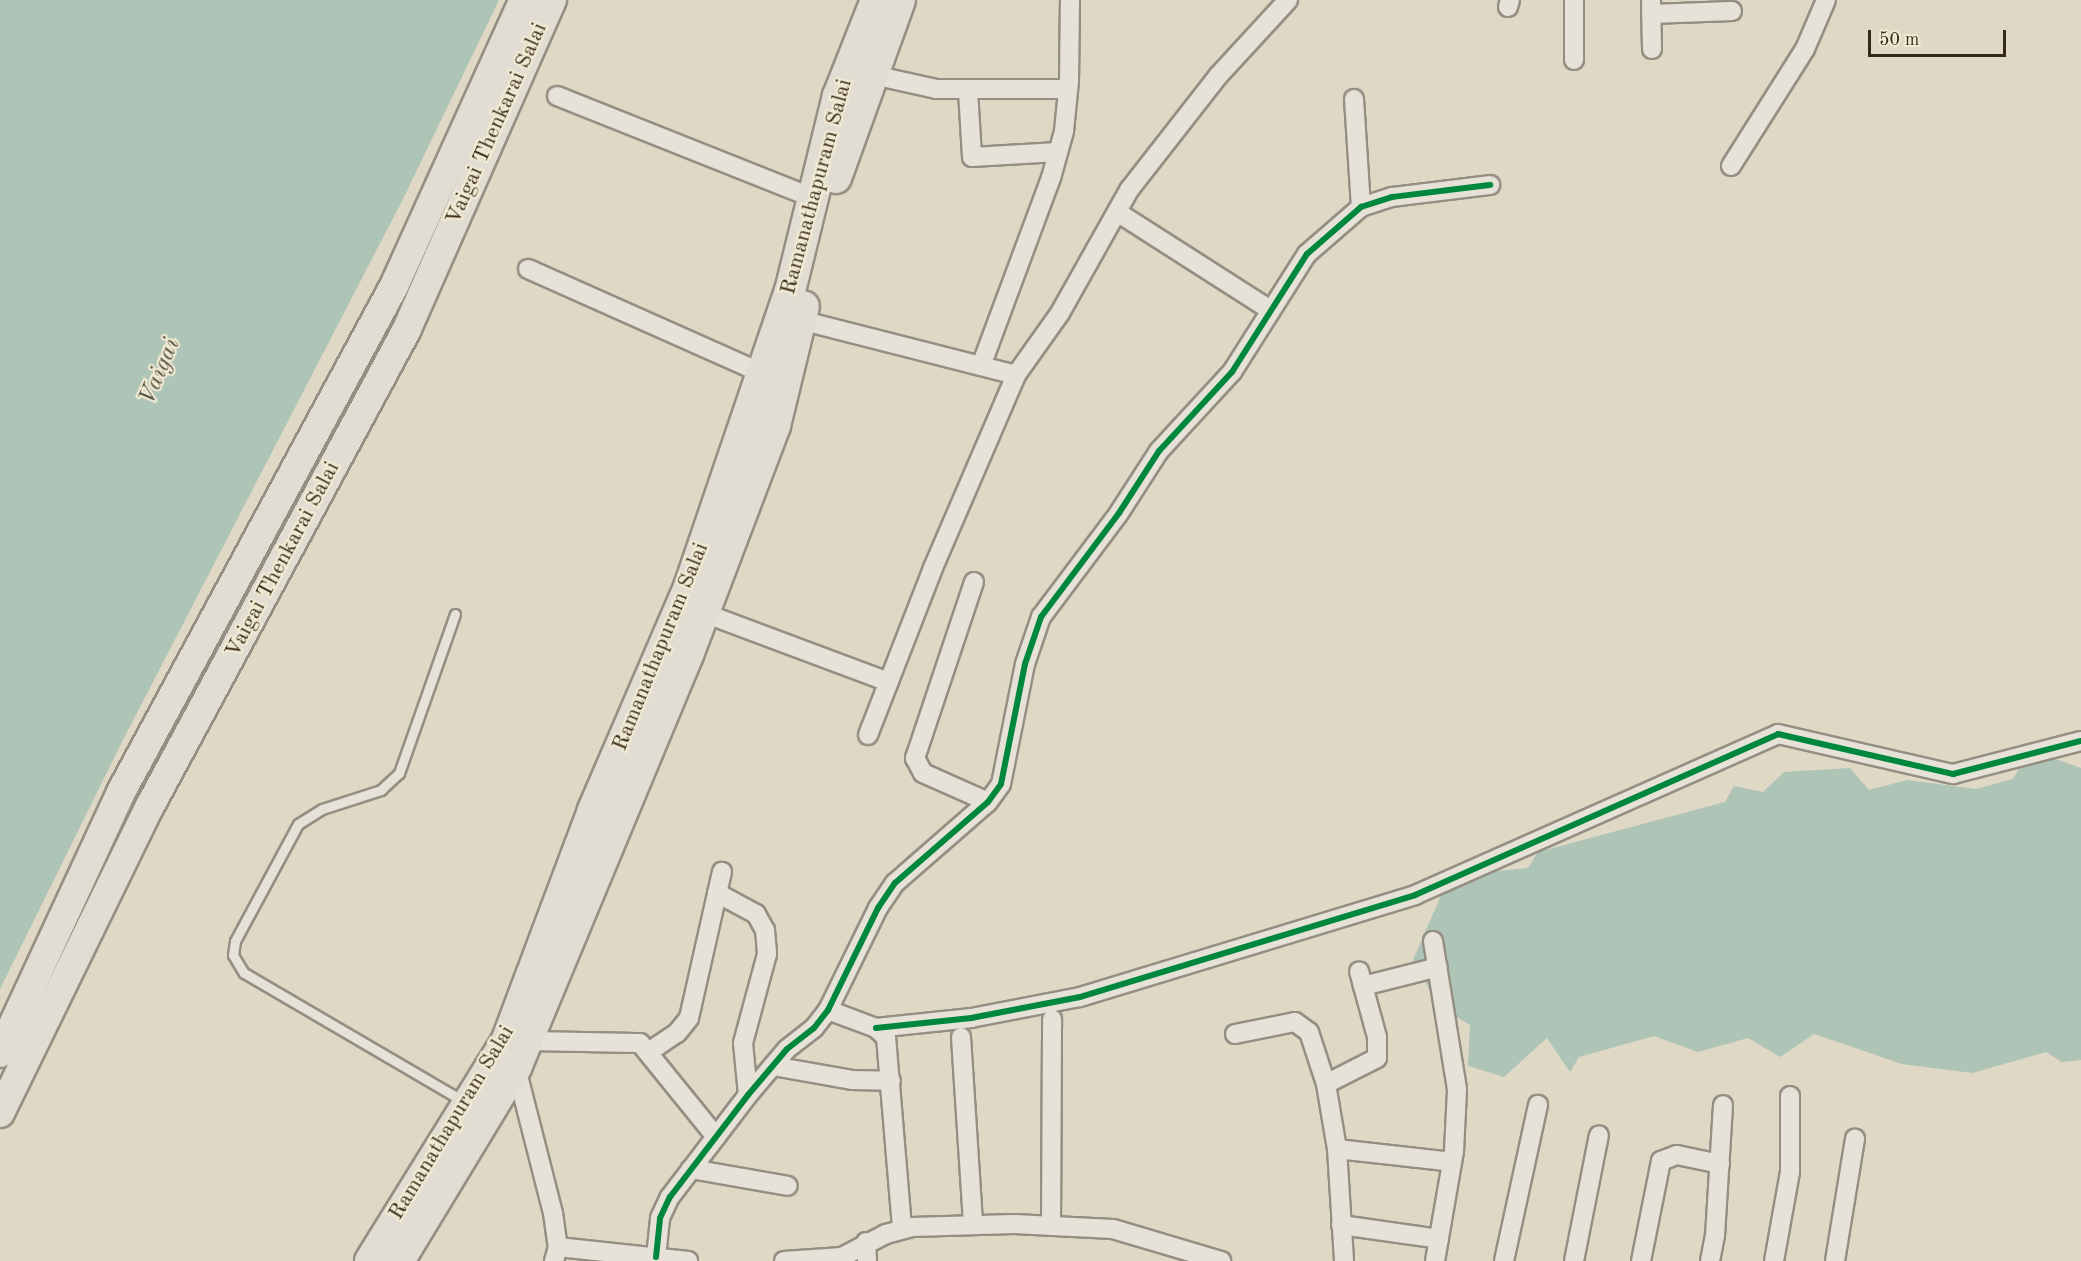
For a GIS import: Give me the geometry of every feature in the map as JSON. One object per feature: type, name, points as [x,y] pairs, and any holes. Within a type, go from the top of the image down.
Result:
[{"type":"highway","name":"Ramanathapuram Salai","points":[[399,1261],[478,1110],[506,1042],[593,810],[689,587],[790,291],[838,96],[876,0]]},
{"type":"highway","name":"Ramanathapuram Salai","points":[[370,1261],[521,1054],[704,613],[775,426],[828,202],[900,0]]},
{"type":"main road","name":"Vaigai Thenkarai Salai","points":[[0,1053],[121,792],[394,286],[524,0]]},
{"type":"main road","name":"Vaigai Thenkarai Salai","points":[[0,1113],[150,806],[406,331],[552,0]]},
{"type":"street","points":[[981,366],[1058,152],[1068,89],[1070,0]]},
{"type":"street","points":[[868,735],[933,568],[1016,375],[1060,314],[1129,190],[1220,75],[1288,0]]},
{"type":"street","points":[[1574,0],[1574,60]]},
{"type":"street","points":[[1731,166],[1805,49],[1826,0]]},
{"type":"street","points":[[1652,49],[1651,7],[1732,11]]},
{"type":"street","points":[[873,75],[936,89],[968,91],[1068,89]]},
{"type":"street","points":[[968,91],[972,157],[1058,152]]},
{"type":"street","points":[[557,96],[813,198]]},
{"type":"street","points":[[1354,99],[1361,207]]},
{"type":"street","points":[[656,1257],[660,1218],[692,1169],[748,1095],[828,1010],[878,908],[895,883],[988,802],[1001,784],[1009,760],[1025,664],[1041,617],[1119,513],[1159,451],[1232,372],[1307,254],[1361,207],[1392,197],[1490,185]]},
{"type":"street","points":[[1117,212],[1270,310]]},
{"type":"street","points":[[528,268],[762,373]]},
{"type":"street","points":[[800,320],[1016,375]]},
{"type":"street","points":[[974,582],[915,758],[923,773],[988,802]]},
{"type":"street","points":[[704,613],[889,682]]},
{"type":"street","points":[[876,1028],[971,1018],[1080,997],[1415,895],[1778,734],[1953,774],[2081,741]]},
{"type":"street","points":[[650,1051],[677,1033],[689,1018],[722,872]]},
{"type":"street","points":[[717,893],[756,914],[765,930],[767,954],[743,1044],[748,1095]]},
{"type":"street","points":[[1433,941],[1457,1090],[1452,1162],[1435,1261]]},
{"type":"street","points":[[1326,1084],[1377,1058],[1377,1037],[1361,979],[1438,967]]},
{"type":"street","points":[[828,1010],[876,1028],[886,1037],[902,1229]]},
{"type":"street","points":[[1051,1226],[1052,1019]]},
{"type":"street","points":[[1235,1034],[1301,1023],[1309,1032],[1326,1084],[1337,1149],[1344,1261]]},
{"type":"street","points":[[962,1037],[973,1225]]},
{"type":"street","points":[[685,1261],[656,1257],[556,1254],[521,1054],[630,1040],[650,1051],[716,1137]]},
{"type":"street","points":[[773,1066],[852,1080],[891,1081]]},
{"type":"street","points":[[1774,1261],[1790,1172],[1790,1096]]},
{"type":"street","points":[[1504,1261],[1538,1105]]},
{"type":"street","points":[[1710,1261],[1720,1164],[1723,1105]]},
{"type":"street","points":[[1574,1261],[1599,1136]]},
{"type":"street","points":[[1835,1261],[1855,1139]]},
{"type":"street","points":[[1337,1149],[1452,1162]]},
{"type":"street","points":[[1641,1261],[1660,1161],[1677,1155],[1720,1164]]},
{"type":"street","points":[[692,1169],[788,1186]]},
{"type":"street","points":[[784,1261],[842,1257],[866,1242],[902,1229],[973,1225],[1113,1229],[1221,1261]]},
{"type":"street","points":[[1341,1225],[1438,1239]]},
{"type":"street","points":[[866,1242],[867,1261]]},
{"type":"lane","points":[[455,614],[399,774],[381,790],[322,809],[298,824],[235,942],[233,955],[244,973],[478,1110]]},
{"type":"water","name":"Vaigai","points":[[0,0],[499,0],[403,199],[124,738],[0,989]]},
{"type":"water","points":[[2047,756],[2081,768],[2081,1060],[2062,1062],[2046,1052],[1972,1073],[1902,1064],[1814,1034],[1780,1057],[1748,1038],[1698,1052],[1654,1036],[1579,1057],[1570,1072],[1547,1038],[1504,1077],[1468,1066],[1470,1025],[1439,1007],[1413,960],[1450,875],[1528,868],[1538,852],[1725,802],[1734,786],[1763,792],[1784,772],[1850,768],[1869,790],[1907,780],[1976,789],[2013,779],[2022,763]]},
{"type":"cycle path","points":[[656,1257],[660,1218],[670,1197],[748,1095],[787,1049],[814,1028],[828,1010],[878,908],[895,883],[988,802],[1001,784],[1025,664],[1041,617],[1119,513],[1159,451],[1232,372],[1307,254],[1361,207],[1392,197],[1490,185]]},
{"type":"cycle path","points":[[876,1028],[971,1018],[1080,997],[1415,895],[1778,734],[1953,774],[2081,741]]}]
